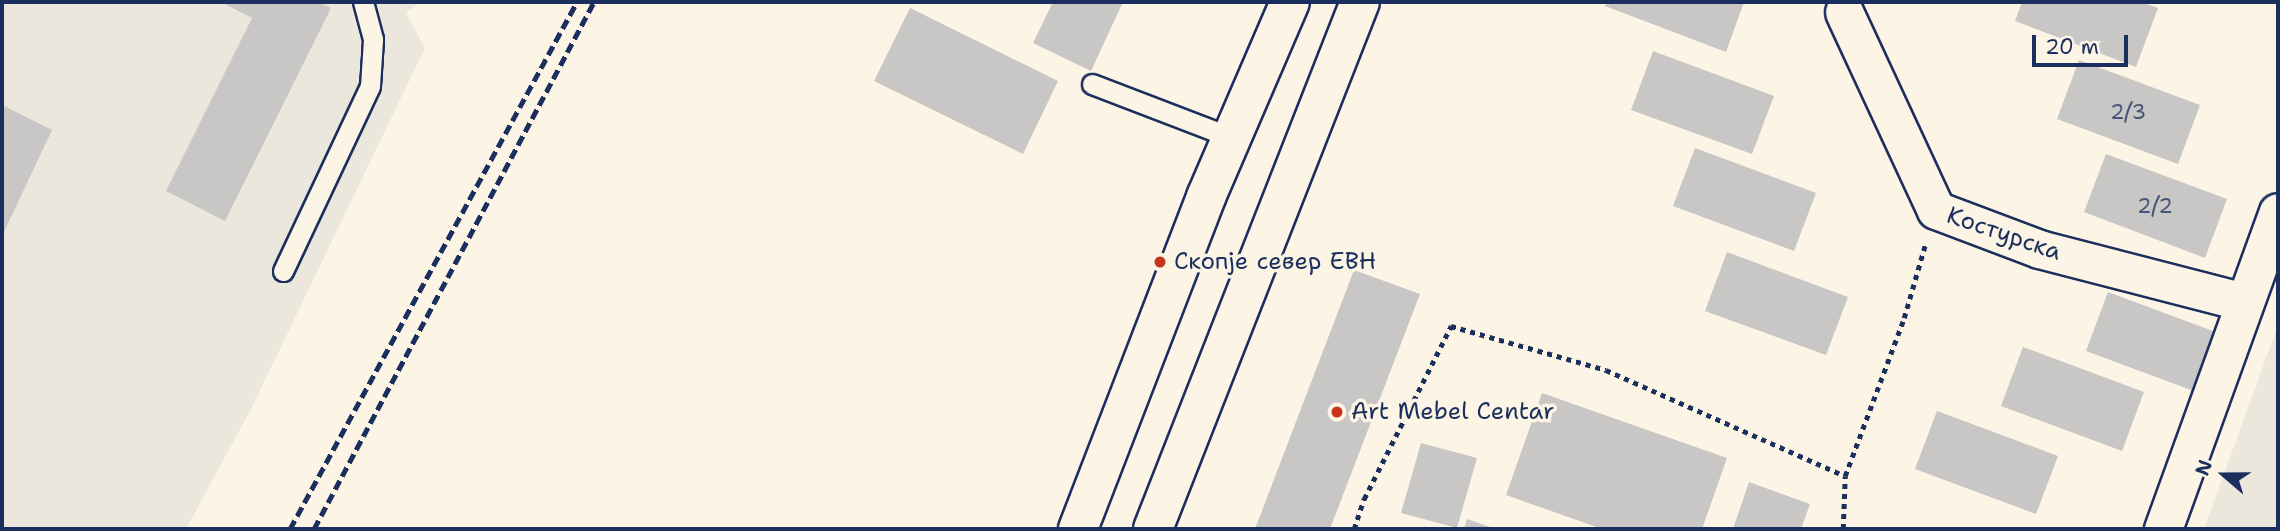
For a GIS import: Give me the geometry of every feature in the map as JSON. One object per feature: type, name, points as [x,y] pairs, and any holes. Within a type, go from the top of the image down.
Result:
[{"type":"street","points":[[1078,529],[1230,137],[1290,2]]},
{"type":"street","points":[[1153,529],[1360,2]]},
{"type":"street","name":"Костурска","points":[[1844,12],[1936,210],[2039,249],[2244,302]]},
{"type":"street","points":[[2163,529],[2278,212]]},
{"type":"lane","points":[[283,271],[370,86],[373,39],[363,2]]},
{"type":"lane","points":[[1092,84],[1230,137]]},
{"type":"path","points":[[1843,529],[1845,476],[1904,318],[1936,210]]},
{"type":"path","points":[[1354,529],[1364,499],[1451,326],[1606,370],[1845,476]]},
{"type":"shaded area","points":[[2,2],[421,2],[406,13],[425,48],[249,413],[186,529],[2,529]]},
{"type":"shaded area","points":[[2278,325],[2278,529],[2204,529]]},
{"type":"building","points":[[221,2],[318,2],[331,8],[225,221],[166,191],[252,18]]},
{"type":"building","points":[[1053,2],[1123,2],[1091,71],[1033,43]]},
{"type":"building","points":[[1607,2],[1744,2],[1726,52],[1605,6]]},
{"type":"building","points":[[2022,2],[2142,2],[2158,8],[2136,67],[2015,21]]},
{"type":"building","points":[[910,8],[1058,81],[1023,154],[874,81]]},
{"type":"building","points":[[1653,51],[1774,96],[1752,154],[1631,110]]},
{"type":"building","points":[[2079,60],[2200,105],[2178,164],[2057,119]]},
{"type":"building","points":[[2,105],[52,130],[2,236]]},
{"type":"building","points":[[1695,148],[1816,193],[1794,251],[1673,206]]},
{"type":"building","points":[[2106,154],[2227,199],[2205,258],[2084,212]]},
{"type":"building","points":[[1727,252],[1848,297],[1826,355],[1705,311]]},
{"type":"building","name":"Art Mebel Centar","points":[[1354,270],[1420,294],[1330,529],[1255,529]]},
{"type":"building","points":[[2108,292],[2229,337],[2207,396],[2086,351]]},
{"type":"building","points":[[2023,347],[2144,392],[2122,451],[2001,406]]},
{"type":"building","points":[[1542,393],[1727,458],[1702,529],[1602,529],[1506,495]]},
{"type":"building","points":[[1937,411],[2058,456],[2036,514],[1915,469]]},
{"type":"building","points":[[1421,443],[1477,458],[1457,528],[1401,513]]},
{"type":"building","points":[[1749,482],[1810,504],[1801,529],[1733,529]]},
{"type":"building","points":[[1467,519],[1496,529],[1464,529]]},
{"type":"railway","points":[[290,529],[577,2]]},
{"type":"railway","points":[[314,529],[594,2]]},
{"type":"place","name":"Скопје север ЕВН","points":[[1160,262]]},
{"type":"place","name":"Art Mebel Centar","points":[[1337,412]]}]
